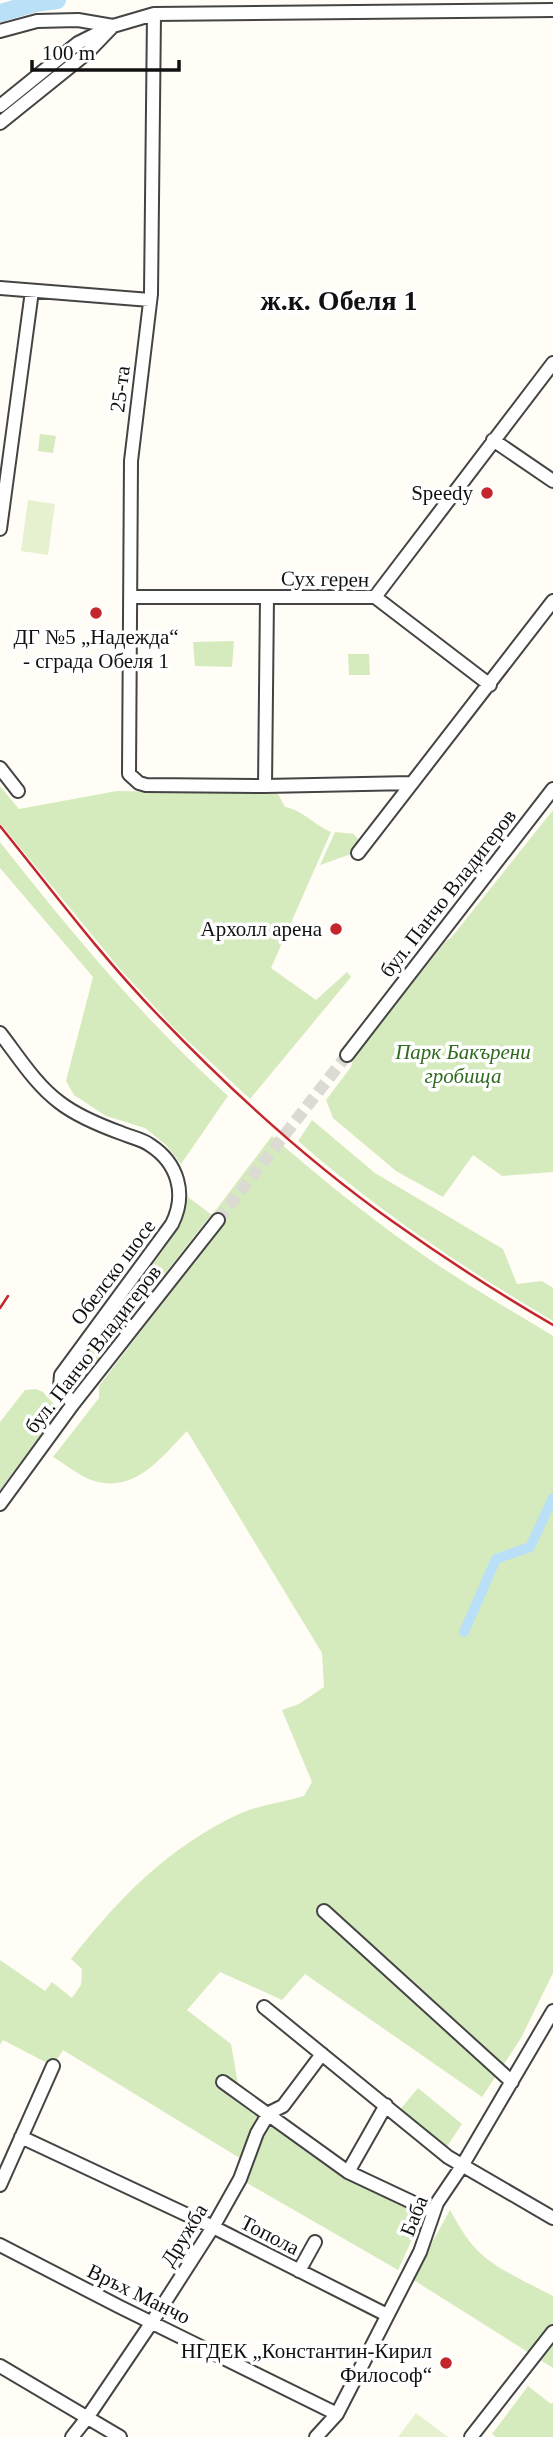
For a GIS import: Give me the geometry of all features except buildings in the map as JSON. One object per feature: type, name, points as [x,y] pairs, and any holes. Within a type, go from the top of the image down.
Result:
[{"type":"street","points":[[0,106],[78,43],[113,26],[154,14],[553,10]]},
{"type":"street","name":"25-та","points":[[154,14],[150,300],[131,461],[128,769],[133,780],[146,785],[265,786]]},
{"type":"street","points":[[0,31],[37,21],[78,20],[113,26]]},
{"type":"street","points":[[0,123],[87,53],[113,26]]},
{"type":"street","points":[[0,288],[150,300]]},
{"type":"street","points":[[0,529],[32,290]]},
{"type":"street","points":[[375,597],[553,363]]},
{"type":"street","points":[[493,440],[553,481]]},
{"type":"street","name":"Сух герен","points":[[130,597],[375,597],[490,685]]},
{"type":"street","points":[[267,597],[265,786],[412,783]]},
{"type":"street","points":[[358,852],[553,601]]},
{"type":"street","points":[[0,768],[18,791]]},
{"type":"street","name":"бул. Панчо Владигеров","points":[[347,1055],[553,789]]},
{"type":"street","name":"Обелско шосе","points":[[0,1032],[44,1089],[58,1101],[97,1124],[148,1143],[168,1160],[177,1175],[179,1185],[180,1200],[172,1224],[61,1375],[60,1387],[73,1404]]},
{"type":"street","name":"бул. Панчо Владигеров","points":[[0,1504],[73,1404],[218,1220]]},
{"type":"street","points":[[324,1911],[512,2082]]},
{"type":"street","points":[[264,2007],[448,2157],[553,2218]]},
{"type":"street","name":"Баба","points":[[316,2437],[337,2414],[420,2252],[433,2212],[551,2021]]},
{"type":"street","name":"Дружба","points":[[72,2437],[152,2322],[213,2227],[240,2179],[257,2133],[269,2113],[283,2106],[322,2054]]},
{"type":"street","points":[[0,2185],[53,2066]]},
{"type":"street","points":[[223,2082],[348,2172],[433,2212]]},
{"type":"street","points":[[348,2172],[386,2105]]},
{"type":"street","name":"Топола","points":[[21,2137],[213,2227],[387,2315]]},
{"type":"street","points":[[299,2271],[315,2242]]},
{"type":"street","name":"Връх Манчо","points":[[0,2245],[337,2414]]},
{"type":"street","points":[[471,2437],[553,2332]]},
{"type":"street","points":[[0,2365],[120,2437]]},
{"type":"green space","points":[[40,434],[56,436],[53,453],[38,451]]},
{"type":"green space","points":[[28,500],[55,504],[48,555],[21,551]]},
{"type":"green space","points":[[234,641],[232,667],[195,666],[193,642]]},
{"type":"green space","points":[[348,654],[369,654],[370,675],[349,675]]},
{"type":"green space","points":[[0,786],[19,809],[117,791],[278,794],[285,807],[297,811],[331,832],[271,968],[316,1000],[347,972],[351,977],[250,1099],[174,1028],[120,969],[0,823]]},
{"type":"green space","name":"Парк Бакърени гробища","points":[[553,810],[553,1172],[502,1176],[473,1155],[443,1197],[396,1171],[333,1118],[326,1100],[351,1067],[353,1059]]},
{"type":"green space","points":[[335,832],[354,834],[361,843],[354,853],[320,865]]},
{"type":"green space","points":[[0,842],[137,1006],[228,1096],[181,1164],[166,1145],[145,1128],[106,1116],[74,1095],[66,1081],[93,977],[0,868]]},
{"type":"green space","points":[[312,1120],[375,1173],[503,1249],[517,1284],[542,1281],[553,1288],[553,1321],[421,1237],[298,1141]]},
{"type":"green space","points":[[272,1136],[342,1195],[416,1250],[553,1336],[553,1973],[521,2038],[482,2097],[305,1974],[282,2000],[220,1972],[187,2010],[231,2044],[238,2084],[277,2119],[424,2213],[398,2270],[240,2179],[246,2162],[63,2050],[53,2066],[3,2040],[0,2045],[0,1960],[45,1991],[52,1982],[72,1998],[81,1985],[82,1969],[71,1959],[108,1915],[147,1876],[191,1841],[215,1826],[248,1810],[304,1796],[312,1782],[282,1710],[299,1704],[324,1687],[322,1653],[187,1431],[157,1462],[133,1478],[120,1482],[91,1480],[53,1457],[99,1398],[99,1386],[223,1224],[211,1215],[86,1374],[80,1381],[69,1383],[70,1373],[180,1225],[188,1197],[212,1215]]},
{"type":"green space","points":[[36,1389],[43,1392],[53,1403],[54,1417],[0,1490],[0,1422],[25,1390]]},
{"type":"green space","points":[[418,2088],[462,2124],[444,2151],[398,2112]]},
{"type":"green space","points":[[450,2210],[462,2231],[485,2258],[553,2296],[553,2368],[412,2279]]},
{"type":"green space","points":[[528,2386],[551,2404],[553,2402],[553,2437],[496,2437],[492,2434]]},
{"type":"green space","points":[[416,2413],[448,2437],[398,2437]]},
{"type":"waterway","points":[[0,13],[57,0]]},
{"type":"waterway","points":[[464,1632],[496,1559],[530,1547],[553,1498]]},
{"type":"tunnel","points":[[218,1220],[347,1055]]},
{"type":"railway","points":[[0,826],[136,992],[184,1042],[270,1123],[330,1174],[392,1221],[471,1275],[553,1325]]},
{"type":"railway","points":[[0,1308],[8,1296]]},
{"type":"place","name":"Speedy","points":[[487,493]]},
{"type":"place","name":"ДГ №5 „Надежда“ - сграда Обеля 1","points":[[96,613]]},
{"type":"place","name":"Архолл арена","points":[[336,929]]},
{"type":"place","name":"НГДЕК „Константин-Кирил Философ“","points":[[446,2363]]},
{"type":"district","name":"ж.к. Обеля 1","points":[[339,300]]}]
